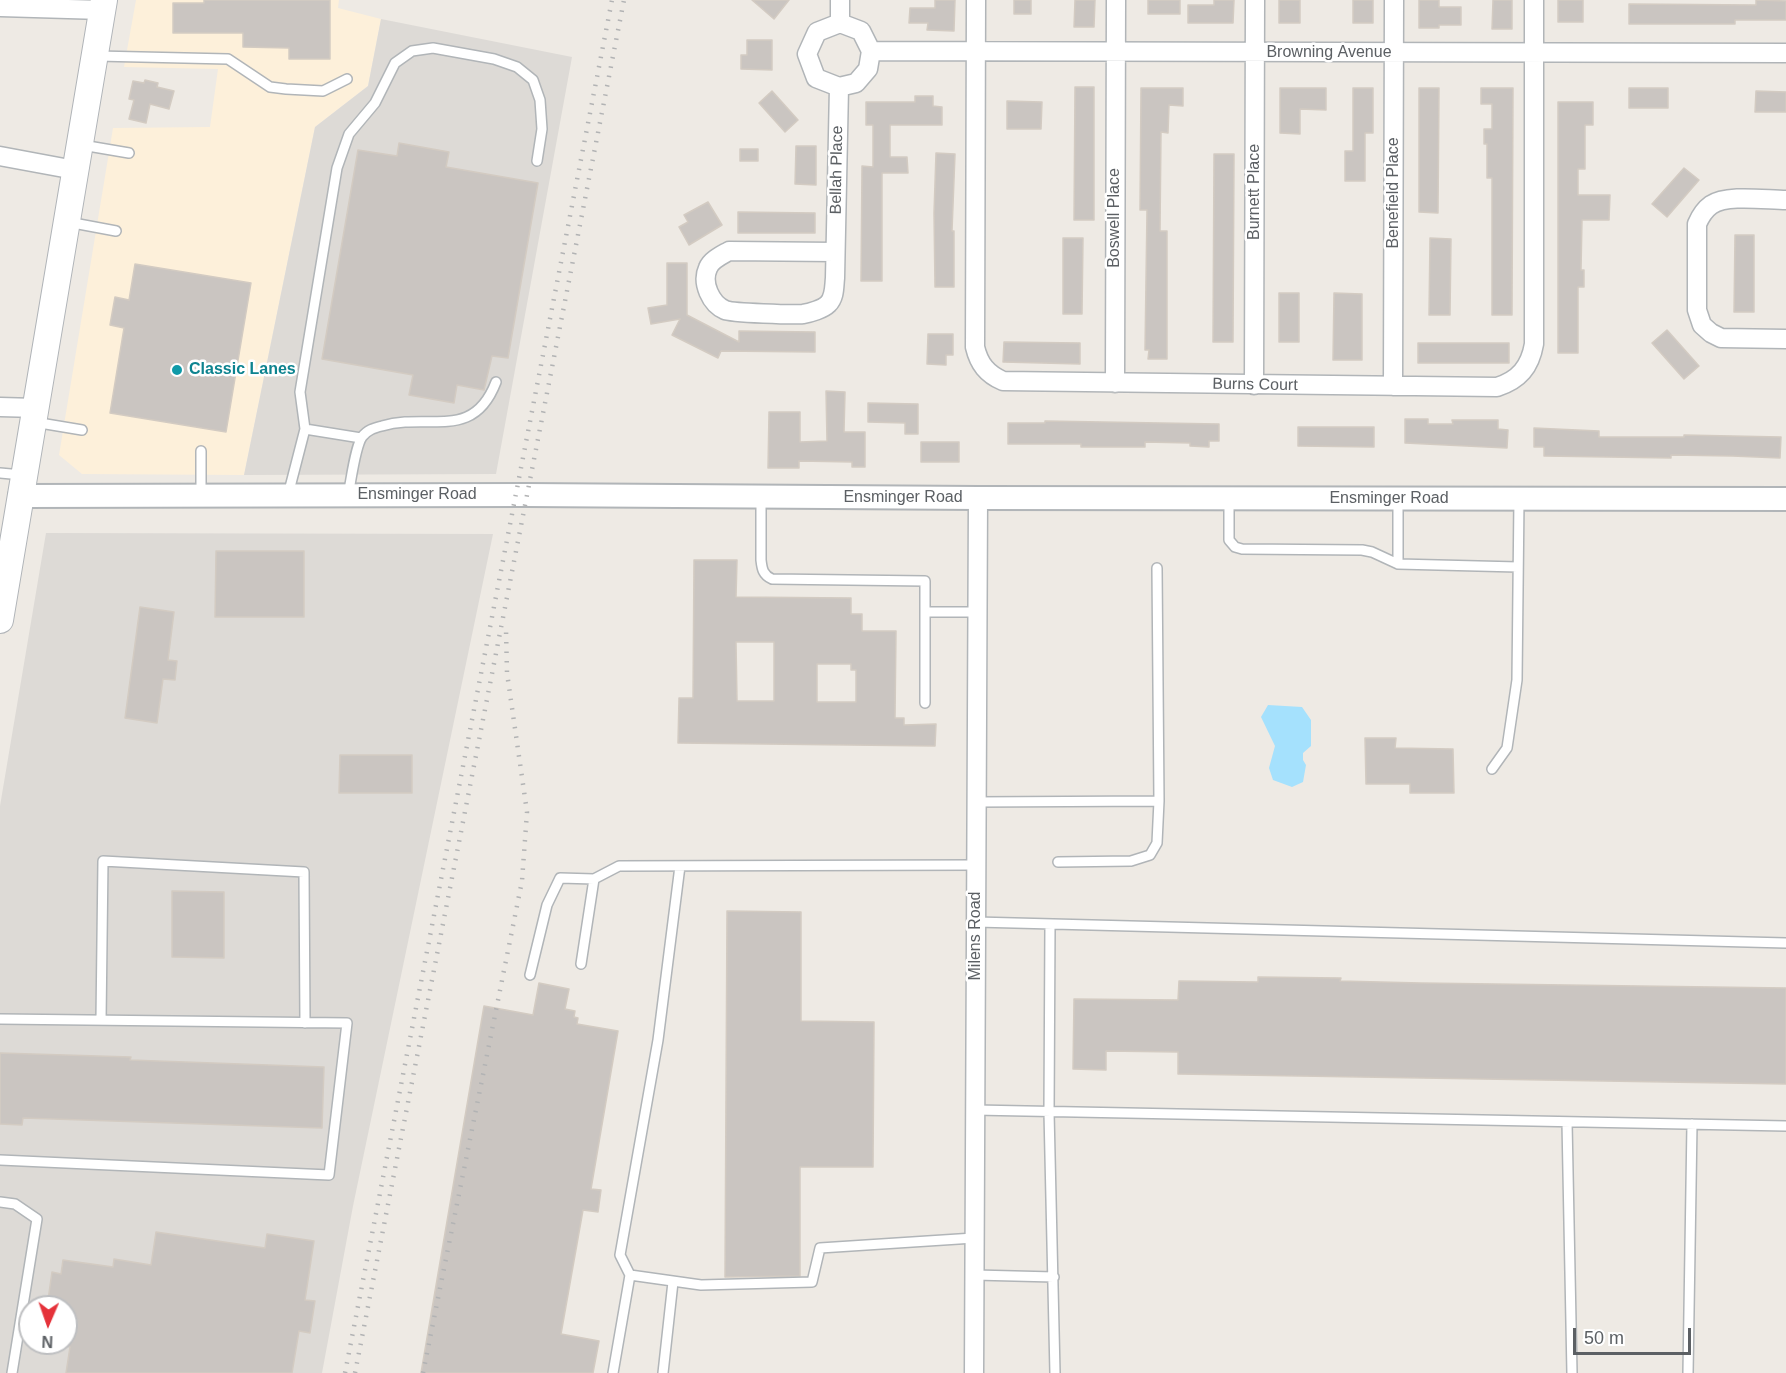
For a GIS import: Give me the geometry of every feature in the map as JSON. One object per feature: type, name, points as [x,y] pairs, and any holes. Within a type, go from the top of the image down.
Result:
[{"type":"main road","points":[[0,620],[6,548],[15,482],[34,415],[103,5]]},
{"type":"street","points":[[840,0],[840,23]]},
{"type":"street","name":"Burns Court","points":[[976,0],[975,347],[978,359],[992,377],[1003,381],[1497,387],[1508,384],[1527,367],[1534,344],[1534,0]]},
{"type":"street","name":"Boswell Place","points":[[1115,383],[1116,0]]},
{"type":"street","name":"Burnett Place","points":[[1254,385],[1255,0]]},
{"type":"street","name":"Benefield Place","points":[[1394,0],[1394,386]]},
{"type":"street","points":[[0,7],[103,5]]},
{"type":"street","points":[[840,23],[861,31],[871,51],[868,69],[856,83],[839,87],[816,78],[807,54],[817,32],[840,23]]},
{"type":"street","name":"Browning Avenue","points":[[871,51],[1786,53]]},
{"type":"street","name":"Bellah Place","points":[[835,252],[729,251],[708,267],[706,276],[708,292],[715,304],[727,311],[804,314],[826,306],[833,298],[835,252],[839,87]]},
{"type":"street","points":[[0,156],[75,170]]},
{"type":"street","points":[[1786,200],[1726,200],[1709,206],[1697,224],[1697,300],[1698,315],[1702,325],[1711,333],[1722,338],[1786,339]]},
{"type":"street","points":[[0,407],[34,415]]},
{"type":"street","name":"Ensminger Road","points":[[15,482],[201,495],[1786,500]]},
{"type":"street","name":"Milens Road","points":[[974,1373],[978,498]]},
{"type":"lane","points":[[288,495],[305,429],[300,392],[337,168],[349,134],[375,103],[395,63],[412,51],[433,48],[494,59],[517,67],[533,80],[540,100],[542,129],[537,161]]},
{"type":"lane","points":[[95,56],[228,59],[270,87],[286,89],[323,91],[347,79]]},
{"type":"lane","points":[[80,144],[129,153]]},
{"type":"lane","points":[[67,222],[116,231]]},
{"type":"lane","points":[[348,495],[361,438],[370,429],[405,421],[459,421],[472,414],[490,399],[496,382]]},
{"type":"lane","points":[[34,415],[82,430]]},
{"type":"lane","points":[[305,429],[361,438]]},
{"type":"lane","points":[[201,451],[201,495]]},
{"type":"lane","points":[[761,497],[760,560],[767,577],[772,579],[925,581],[925,703]]},
{"type":"lane","points":[[1229,499],[1229,540],[1235,547],[1242,549],[1362,550],[1378,554],[1398,564],[1518,567]]},
{"type":"lane","points":[[1398,499],[1398,564]]},
{"type":"lane","points":[[1492,769],[1506,748],[1517,680],[1519,499]]},
{"type":"lane","points":[[1058,862],[1131,861],[1150,855],[1157,843],[1159,801],[1157,568]]},
{"type":"lane","points":[[925,612],[978,612]]},
{"type":"lane","points":[[976,802],[1159,801]]},
{"type":"lane","points":[[101,1020],[103,861],[304,872],[305,1023]]},
{"type":"lane","points":[[530,975],[546,905],[560,878],[594,879],[619,866],[976,865]]},
{"type":"lane","points":[[613,1373],[630,1275],[620,1255],[658,1040],[680,866]]},
{"type":"lane","points":[[581,964],[594,879]]},
{"type":"lane","points":[[976,922],[1786,943]]},
{"type":"lane","points":[[1050,924],[1049,1112],[1055,1373]]},
{"type":"lane","points":[[0,1018],[347,1023],[329,1175],[0,1160]]},
{"type":"lane","points":[[975,1110],[1786,1126]]},
{"type":"lane","points":[[1567,1122],[1572,1373]]},
{"type":"lane","points":[[1688,1373],[1692,1124]]},
{"type":"lane","points":[[0,1202],[15,1204],[37,1219],[12,1373]]},
{"type":"lane","points":[[630,1275],[701,1285],[812,1282],[820,1248],[974,1238]]},
{"type":"lane","points":[[975,1275],[1054,1277]]},
{"type":"lane","points":[[663,1373],[673,1282]]},
{"type":"shaded area","points":[[136,0],[339,0],[338,8],[381,19],[368,86],[315,127],[244,475],[82,474],[59,455],[113,128],[210,127],[218,69],[124,67]]},
{"type":"shaded area","points":[[381,19],[572,57],[496,474],[244,475],[315,127],[368,86]]},
{"type":"shaded area","points":[[46,533],[493,534],[353,1206],[322,1373],[0,1373],[0,806]]},
{"type":"water","points":[[1268,705],[1302,707],[1311,720],[1311,746],[1303,753],[1306,765],[1303,782],[1292,787],[1273,780],[1269,768],[1275,746],[1261,717]]},
{"type":"building","points":[[204,0],[330,0],[330,59],[289,59],[289,48],[243,47],[243,33],[173,33],[173,3],[204,3]]},
{"type":"building","points":[[752,0],[789,0],[774,19]]},
{"type":"building","points":[[935,0],[955,0],[954,31],[927,30],[928,23],[909,23],[910,8],[935,8]]},
{"type":"building","points":[[1014,0],[1031,0],[1031,14],[1014,14]]},
{"type":"building","points":[[1075,0],[1095,0],[1094,27],[1074,27]]},
{"type":"building","points":[[1148,0],[1180,0],[1180,14],[1148,14]]},
{"type":"building","points":[[1214,0],[1234,0],[1233,23],[1188,23],[1188,5],[1214,5]]},
{"type":"building","points":[[1279,0],[1300,0],[1300,23],[1279,23]]},
{"type":"building","points":[[1353,0],[1373,0],[1373,23],[1353,23]]},
{"type":"building","points":[[1419,0],[1439,0],[1439,7],[1461,7],[1461,25],[1419,28]]},
{"type":"building","points":[[1493,0],[1512,0],[1512,29],[1492,29]]},
{"type":"building","points":[[1558,0],[1583,0],[1583,22],[1558,22]]},
{"type":"building","points":[[1756,0],[1786,1],[1786,20],[1735,20],[1735,24],[1629,24],[1629,4],[1756,5]]},
{"type":"building","points":[[747,40],[772,40],[772,70],[741,69],[741,55],[747,55]]},
{"type":"building","points":[[145,80],[158,83],[157,87],[174,91],[169,109],[150,104],[146,123],[129,119],[134,100],[129,99],[133,81],[144,83]]},
{"type":"building","points":[[1075,87],[1094,87],[1094,220],[1074,220]]},
{"type":"building","points":[[1141,88],[1183,88],[1183,106],[1169,105],[1168,133],[1161,132],[1160,231],[1167,231],[1167,359],[1148,359],[1149,350],[1145,350],[1147,210],[1140,210]]},
{"type":"building","points":[[1280,88],[1326,88],[1326,110],[1300,109],[1300,134],[1280,133]]},
{"type":"building","points":[[1353,88],[1373,88],[1373,133],[1365,133],[1365,181],[1345,181],[1345,151],[1353,151]]},
{"type":"building","points":[[1419,88],[1439,88],[1438,213],[1419,212]]},
{"type":"building","points":[[1481,88],[1513,88],[1512,315],[1492,315],[1492,178],[1487,178],[1487,144],[1484,144],[1484,129],[1492,129],[1492,104],[1481,104]]},
{"type":"building","points":[[1629,88],[1668,88],[1668,108],[1629,108]]},
{"type":"building","points":[[772,91],[798,120],[785,132],[759,103]]},
{"type":"building","points":[[1756,91],[1786,92],[1786,112],[1755,112]]},
{"type":"building","points":[[915,96],[933,96],[933,106],[942,107],[942,125],[890,125],[890,157],[907,157],[908,173],[882,173],[882,281],[861,281],[862,166],[873,167],[873,125],[866,125],[866,102],[915,102]]},
{"type":"building","points":[[1007,101],[1042,102],[1041,129],[1007,129]]},
{"type":"building","points":[[1558,102],[1593,102],[1593,125],[1585,125],[1585,169],[1578,169],[1578,195],[1610,195],[1609,220],[1582,220],[1581,270],[1584,270],[1584,287],[1578,287],[1578,353],[1558,353]]},
{"type":"building","points":[[399,143],[449,152],[446,167],[538,183],[508,358],[492,356],[484,390],[457,385],[454,403],[409,395],[413,375],[322,359],[358,150],[397,156]]},
{"type":"building","points":[[796,146],[816,146],[816,185],[795,184]]},
{"type":"building","points":[[740,149],[758,149],[758,161],[740,161]]},
{"type":"building","points":[[936,153],[955,154],[952,231],[954,231],[954,287],[935,287]]},
{"type":"building","points":[[1214,154],[1234,154],[1233,342],[1213,342]]},
{"type":"building","points":[[1684,168],[1699,180],[1667,217],[1652,204]]},
{"type":"building","points":[[708,202],[722,225],[689,245],[679,227],[688,222],[684,215]]},
{"type":"building","points":[[738,212],[815,213],[815,233],[738,233]]},
{"type":"building","points":[[1735,235],[1754,235],[1754,312],[1734,312]]},
{"type":"building","points":[[1063,238],[1083,238],[1082,314],[1063,314]]},
{"type":"building","points":[[1430,238],[1451,239],[1450,315],[1429,315]]},
{"type":"building","points":[[667,263],[687,263],[687,315],[739,342],[739,331],[815,332],[815,352],[721,351],[718,358],[672,335],[680,319],[651,324],[648,308],[667,305]]},
{"type":"building","name":"Classic Lanes","points":[[135,264],[251,283],[226,432],[110,413],[124,328],[110,325],[115,297],[129,300]]},
{"type":"building","points":[[1279,293],[1299,293],[1299,342],[1279,342]]},
{"type":"building","points":[[1334,293],[1362,294],[1362,360],[1333,360]]},
{"type":"building","points":[[1667,330],[1699,366],[1684,379],[1652,343]]},
{"type":"building","points":[[928,334],[953,334],[953,355],[946,355],[946,365],[927,364]]},
{"type":"building","points":[[1004,342],[1080,343],[1080,364],[1003,362]]},
{"type":"building","points":[[1418,343],[1509,343],[1509,363],[1418,363]]},
{"type":"building","points":[[826,391],[845,392],[844,432],[865,432],[865,467],[852,467],[852,462],[799,461],[799,468],[768,468],[769,412],[800,412],[800,442],[827,441]]},
{"type":"building","points":[[868,403],[918,404],[918,434],[905,434],[905,423],[868,422]]},
{"type":"building","points":[[1405,419],[1428,419],[1428,424],[1453,424],[1452,420],[1498,420],[1498,429],[1508,430],[1507,448],[1405,443]]},
{"type":"building","points":[[1045,421],[1219,424],[1219,441],[1209,441],[1209,447],[1190,446],[1190,443],[1145,442],[1145,447],[1008,444],[1008,423],[1045,423]]},
{"type":"building","points":[[1298,427],[1374,427],[1374,447],[1298,446]]},
{"type":"building","points":[[1534,428],[1599,431],[1599,437],[1684,437],[1684,435],[1781,437],[1780,458],[1671,455],[1671,458],[1544,456],[1544,447],[1534,447]]},
{"type":"building","points":[[921,442],[959,442],[959,462],[921,462]]},
{"type":"building","points":[[216,551],[304,551],[304,617],[215,617]]},
{"type":"building","points":[[694,560],[737,560],[736,597],[851,598],[851,614],[862,614],[862,631],[896,631],[895,718],[904,718],[904,725],[936,724],[935,746],[678,743],[679,698],[693,698]],"holes":[[[736,642],[774,642],[774,701],[737,701]],[[817,664],[851,664],[851,670],[856,670],[856,702],[817,702]]]},
{"type":"building","points":[[140,607],[174,612],[168,660],[177,661],[175,680],[163,679],[157,723],[125,718]]},
{"type":"building","points":[[1365,738],[1396,738],[1395,748],[1453,749],[1454,793],[1410,793],[1410,784],[1366,784]]},
{"type":"building","points":[[340,755],[412,755],[412,793],[339,793]]},
{"type":"building","points":[[172,891],[224,892],[224,958],[172,957]]},
{"type":"building","points":[[727,911],[801,912],[801,1021],[874,1022],[873,1167],[800,1167],[800,1276],[725,1277]]},
{"type":"building","points":[[1258,977],[1341,978],[1340,981],[1421,983],[1786,988],[1786,1084],[1178,1074],[1178,1052],[1106,1051],[1106,1070],[1073,1069],[1074,999],[1178,1000],[1179,981],[1258,982]]},
{"type":"building","points":[[539,983],[569,989],[565,1009],[575,1011],[574,1017],[578,1018],[577,1024],[618,1031],[591,1189],[601,1190],[598,1212],[583,1210],[561,1334],[599,1341],[593,1373],[421,1373],[484,1006],[533,1015]]},
{"type":"building","points":[[0,1053],[324,1067],[322,1128],[23,1118],[22,1125],[0,1124]]},
{"type":"building","points":[[156,1232],[265,1248],[267,1234],[314,1241],[305,1300],[315,1301],[310,1333],[299,1331],[292,1373],[66,1373],[69,1355],[78,1355],[78,1295],[49,1295],[52,1272],[61,1274],[63,1260],[113,1267],[114,1259],[151,1265]]},
{"type":"railway","points":[[345,1373],[612,0]]},
{"type":"railway","points":[[355,1373],[624,0]]},
{"type":"railway","points":[[423,1373],[522,881],[527,812],[507,673],[506,630]]},
{"type":"place","name":"Classic Lanes","points":[[177,370]]}]
